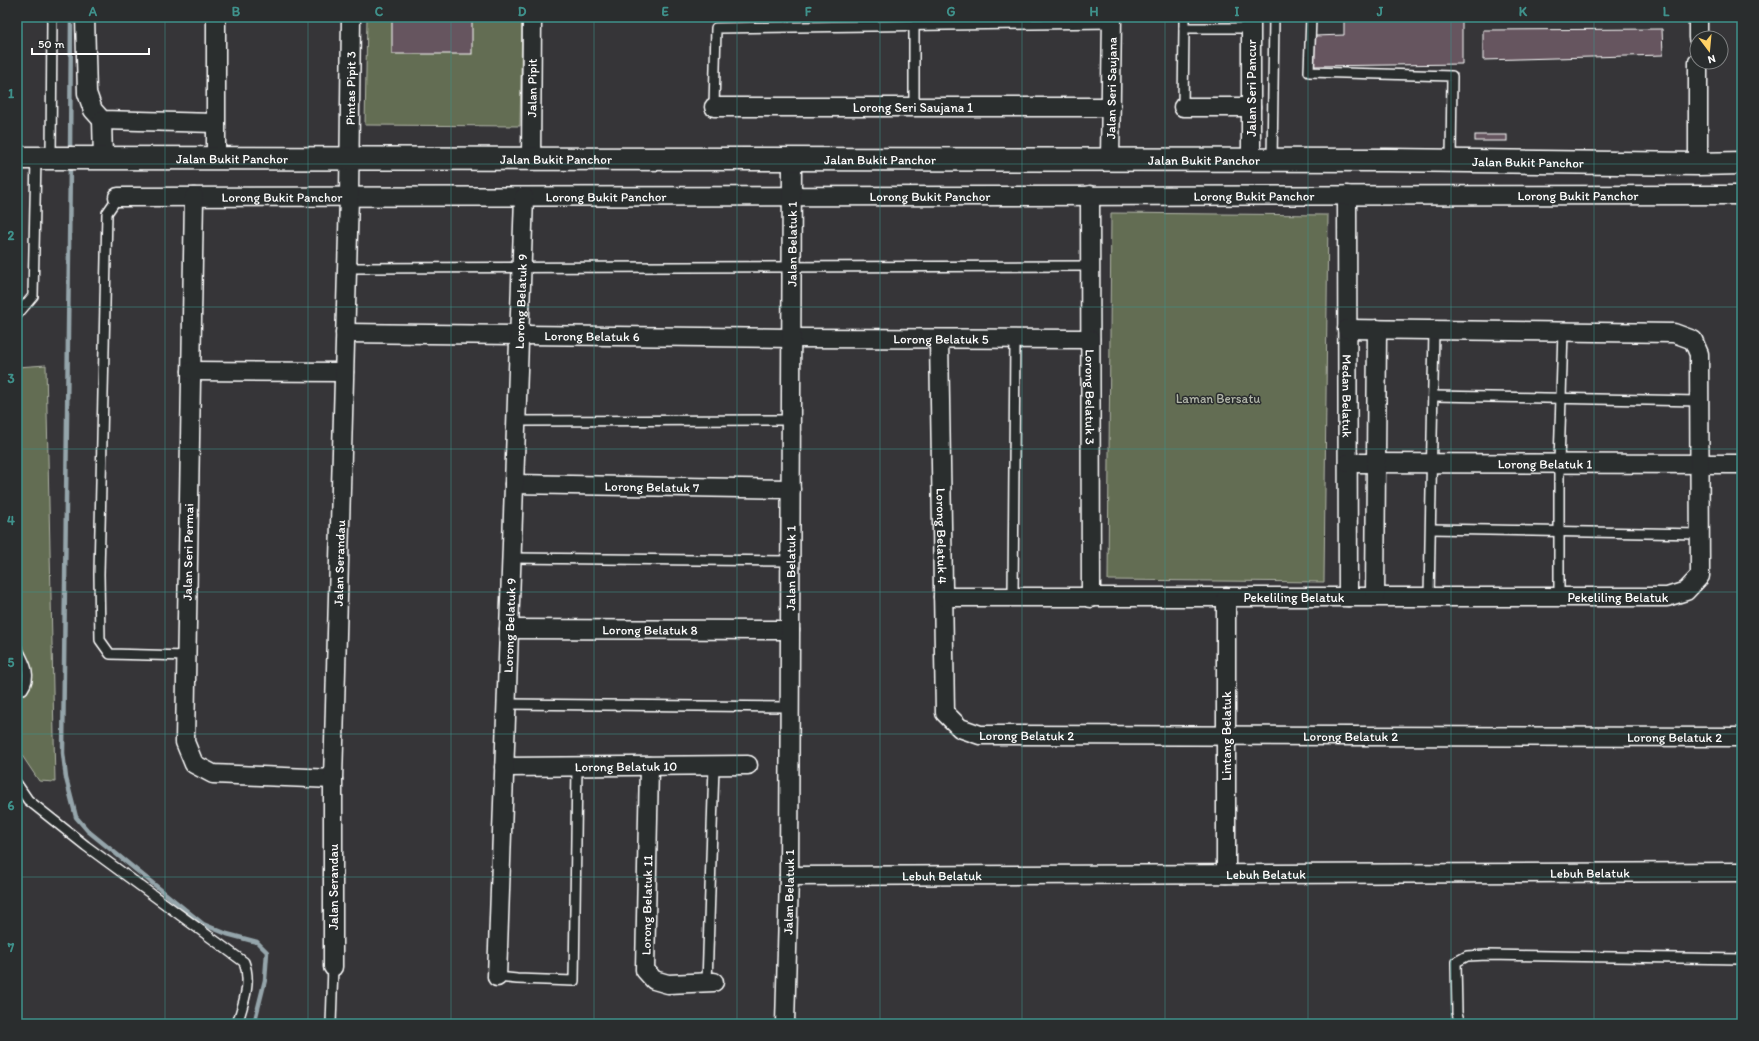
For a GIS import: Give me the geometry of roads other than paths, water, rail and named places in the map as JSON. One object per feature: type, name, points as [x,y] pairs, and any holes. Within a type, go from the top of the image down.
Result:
[{"type":"main road","name":"Jalan Bukit Panchor","points":[[35,158],[1110,159],[1451,160],[1698,164],[1742,163]]},
{"type":"street","points":[[85,17],[87,93],[93,110],[102,120],[103,158]]},
{"type":"street","points":[[216,17],[216,158]]},
{"type":"street","name":"Pintas Pipit 3","points":[[349,158],[351,17]]},
{"type":"street","name":"Jalan Pipit","points":[[531,159],[532,17]]},
{"type":"street","points":[[1698,17],[1698,30]]},
{"type":"street","name":"Jalan Seri Saujana","points":[[1110,159],[1112,20]]},
{"type":"street","name":"Jalan Seri Pancur","points":[[1251,23],[1251,107],[1262,160]]},
{"type":"street","points":[[1698,70],[1698,164]]},
{"type":"street","name":"Lorong Seri Saujana 1","points":[[714,107],[1111,107]]},
{"type":"street","points":[[1183,107],[1251,107]]},
{"type":"street","points":[[102,120],[215,123]]},
{"type":"street","name":"Jalan Serandau","points":[[333,967],[333,779],[349,158]]},
{"type":"street","name":"Jalan Belatuk 1","points":[[785,1024],[790,876],[792,159]]},
{"type":"street","name":"Lorong Bukit Panchor","points":[[118,198],[1090,195],[1742,195]]},
{"type":"street","name":"Lorong Belatuk 3","points":[[1090,195],[1091,598]]},
{"type":"street","name":"Medan Belatuk","points":[[1347,195],[1348,597]]},
{"type":"street","name":"Jalan Seri Permai","points":[[194,197],[185,742],[194,764],[213,774],[333,779]]},
{"type":"street","name":"Lorong Belatuk 9","points":[[497,977],[524,197]]},
{"type":"street","name":"Pekeliling Belatuk","points":[[943,597],[1667,597],[1686,592],[1700,576],[1699,354],[1692,340],[1674,333],[1347,329]]},
{"type":"street","points":[[1375,597],[1377,329]]},
{"type":"street","name":"Lorong Belatuk 6","points":[[345,332],[791,338]]},
{"type":"street","name":"Lorong Belatuk 5","points":[[791,338],[1090,339]]},
{"type":"street","name":"Lorong Belatuk 4","points":[[939,338],[945,713],[960,728]]},
{"type":"street","points":[[191,371],[344,372]]},
{"type":"street","name":"Lorong Belatuk 1","points":[[1348,463],[1742,464]]},
{"type":"street","name":"Lorong Belatuk 7","points":[[514,484],[791,489]]},
{"type":"street","name":"Lintang Belatuk","points":[[1226,597],[1226,874]]},
{"type":"street","name":"Lorong Belatuk 8","points":[[509,629],[790,630]]},
{"type":"street","name":"Lorong Belatuk 2","points":[[960,728],[980,735],[1742,737]]},
{"type":"street","name":"Lorong Belatuk 11","points":[[649,766],[645,970],[654,980],[668,984],[710,983]]},
{"type":"street","name":"Lorong Belatuk 10","points":[[504,767],[748,766]]},
{"type":"street","name":"Lebuh Belatuk","points":[[790,876],[1742,872]]},
{"type":"lane","points":[[17,315],[33,296],[35,158],[52,17]]},
{"type":"lane","points":[[1183,107],[1184,17]]},
{"type":"lane","points":[[1262,160],[1274,17]]},
{"type":"lane","points":[[1311,17],[1309,72],[1452,76],[1451,160]]},
{"type":"lane","points":[[714,107],[716,28],[914,26],[1112,20]]},
{"type":"lane","points":[[1184,28],[1251,23]]},
{"type":"lane","points":[[914,26],[914,108]]},
{"type":"lane","points":[[118,198],[106,214],[99,566],[100,640],[110,654],[187,656]]},
{"type":"lane","points":[[347,268],[1090,266]]},
{"type":"lane","points":[[1429,597],[1434,330]]},
{"type":"lane","points":[[1559,597],[1559,463],[1563,331]]},
{"type":"lane","points":[[1013,597],[1015,339]]},
{"type":"lane","points":[[1433,396],[1699,401]]},
{"type":"lane","points":[[516,421],[791,420]]},
{"type":"lane","points":[[1430,529],[1700,534]]},
{"type":"lane","points":[[512,558],[790,561]]},
{"type":"lane","points":[[17,648],[28,669],[28,682],[23,688],[17,689]]},
{"type":"lane","points":[[507,704],[790,707]]},
{"type":"lane","points":[[710,983],[714,766]]},
{"type":"lane","name":"Lorong Belatuk 9","points":[[497,977],[574,981],[577,767]]},
{"type":"lane","points":[[17,784],[28,800],[86,846],[244,962],[248,971],[248,983],[237,1024]]},
{"type":"lane","points":[[1460,1024],[1458,1014],[1456,962],[1467,956],[1487,955],[1742,959]]},
{"type":"lane","points":[[331,1024],[333,967]]},
{"type":"waterway","points":[[70,153],[71,17]]},
{"type":"waterway","points":[[70,165],[63,753],[66,778],[76,817],[88,831],[203,924],[227,934],[257,942],[267,952],[265,980],[254,1024]]},
{"type":"park label","name":"Laman Bersatu","points":[[1218,398]]}]
